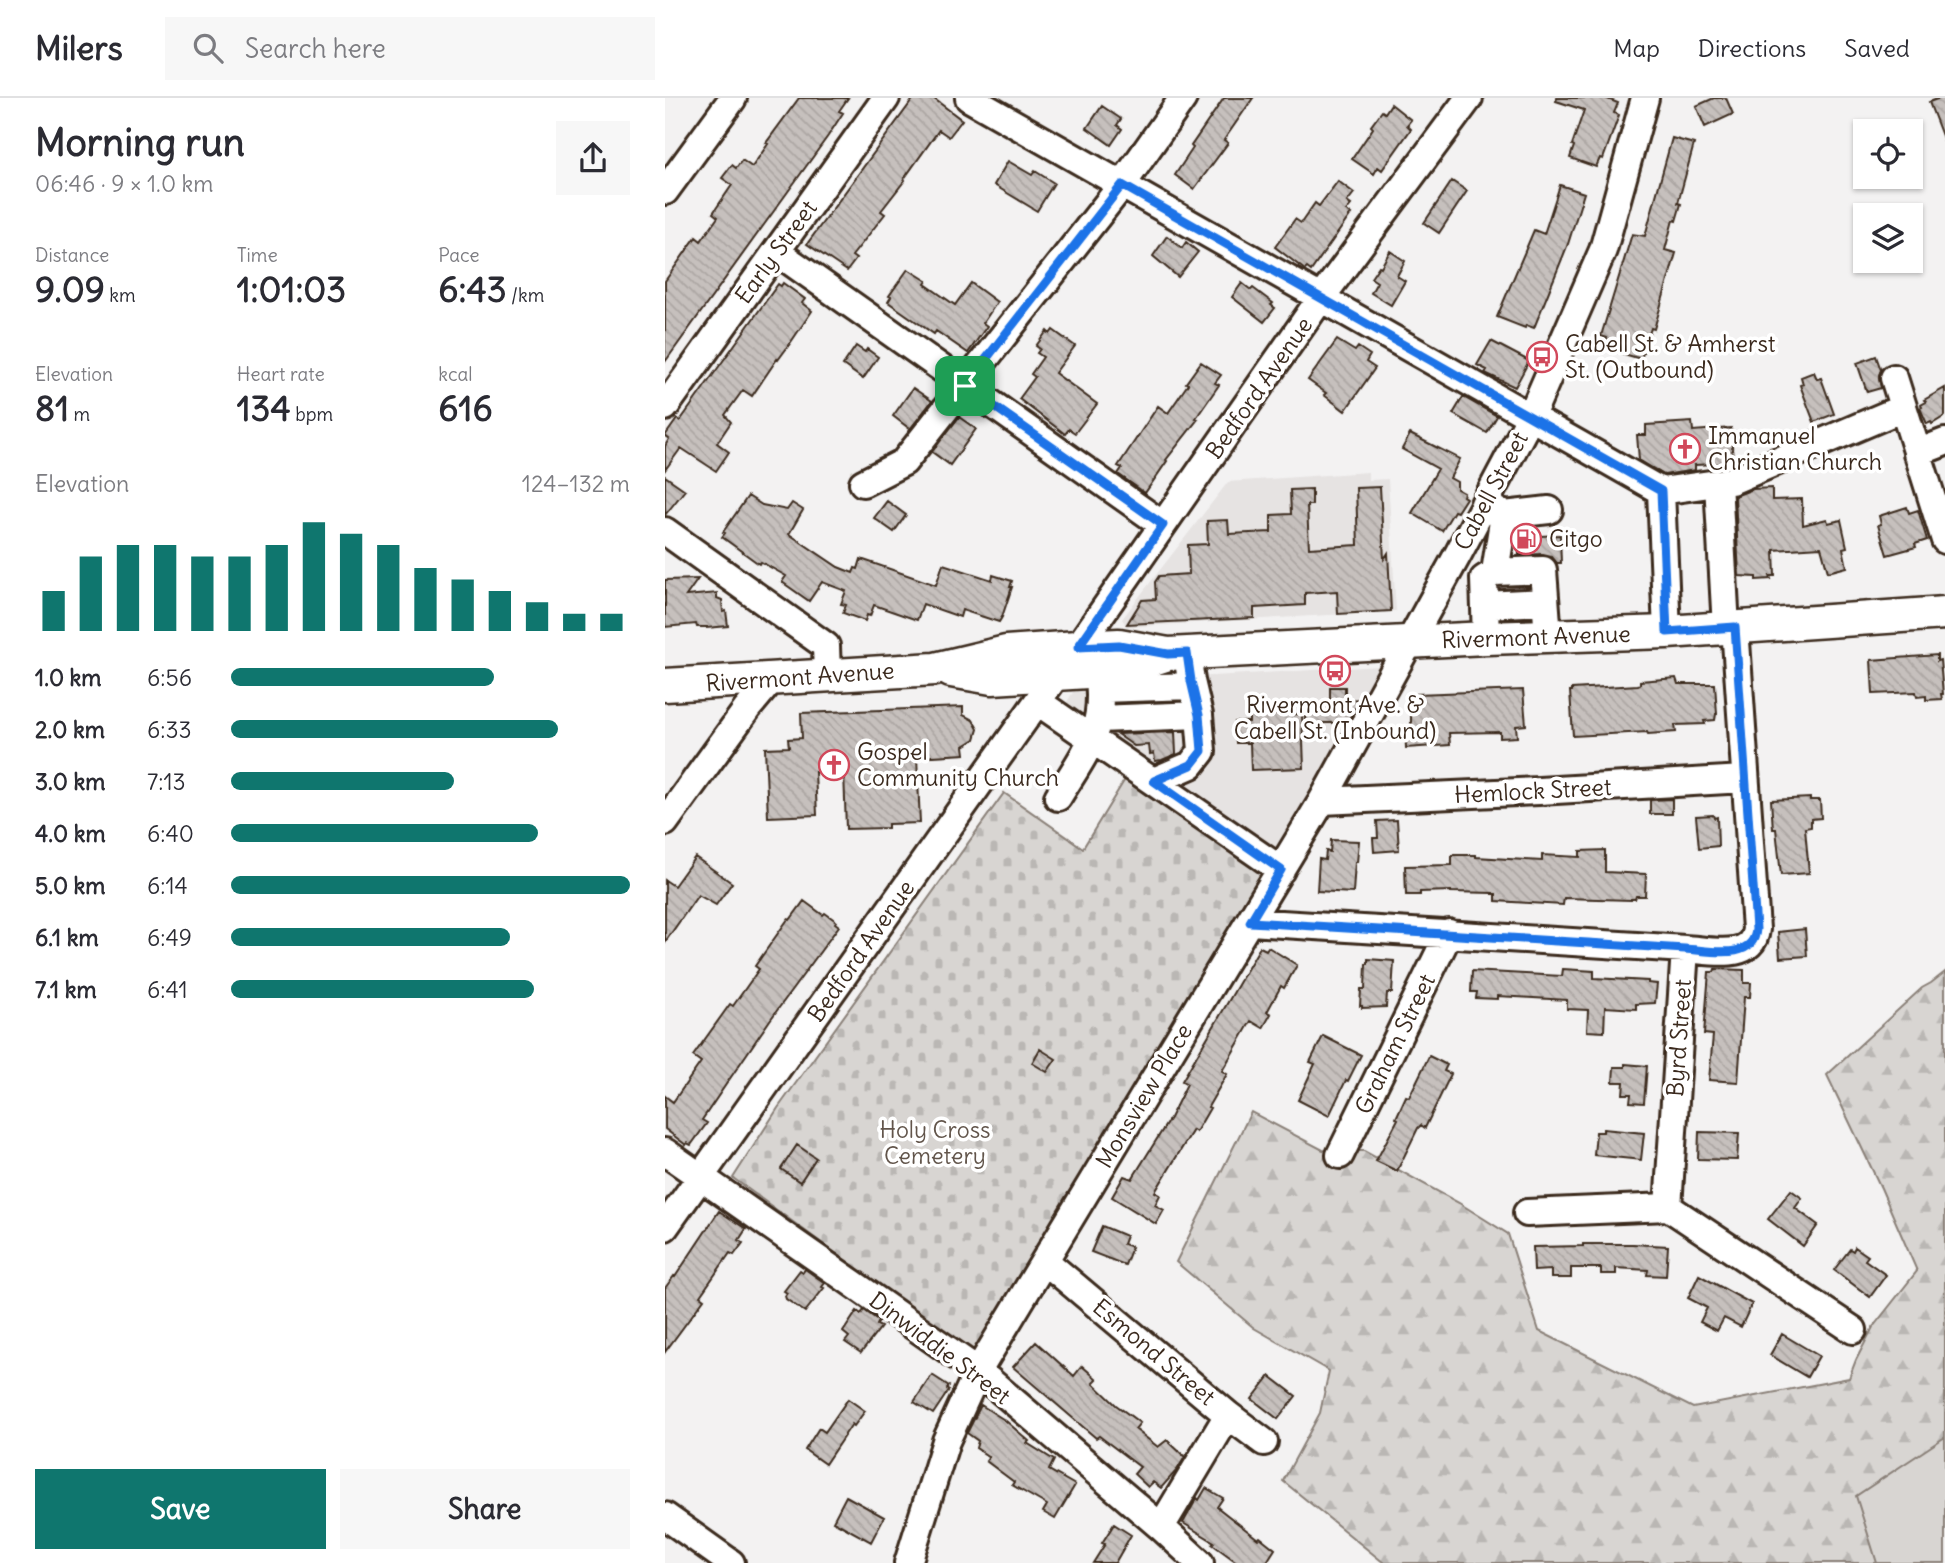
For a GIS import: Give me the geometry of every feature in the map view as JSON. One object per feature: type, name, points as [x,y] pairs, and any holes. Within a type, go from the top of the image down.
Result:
[{"type":"main road","name":"Rivermont Avenue","points":[[947,670],[1006,652],[1078,647],[1119,645],[1177,654],[1486,638],[1667,632],[1945,612]]},
{"type":"main road","name":"Rivermont Avenue","points":[[665,685],[827,674],[947,670],[992,678],[1057,674],[1099,680],[1120,670],[1177,654]]},
{"type":"street","points":[[665,191],[733,98]]},
{"type":"street","name":"Early Street","points":[[665,407],[886,98]]},
{"type":"street","points":[[969,98],[1661,491],[1731,481],[1903,408]]},
{"type":"street","points":[[863,483],[904,462],[1122,185],[1183,98]]},
{"type":"street","name":"Bedford Avenue","points":[[1078,647],[1321,298],[1469,98]]},
{"type":"street","name":"Cabell Street","points":[[1411,642],[1457,556],[1494,509],[1603,250],[1645,98]]},
{"type":"street","points":[[777,251],[1163,525]]},
{"type":"street","points":[[1893,378],[1945,540]]},
{"type":"street","points":[[1917,453],[1945,442]]},
{"type":"street","name":"Byrd Street","points":[[1668,1207],[1685,949],[1737,951],[1747,948],[1754,940],[1756,929],[1718,483]]},
{"type":"street","points":[[1661,491],[1667,632]]},
{"type":"street","points":[[1486,638],[1485,605],[1490,576],[1494,509],[1549,510]]},
{"type":"street","points":[[665,531],[825,646],[827,674]]},
{"type":"street","points":[[1457,556],[1490,576],[1543,570],[1548,637]]},
{"type":"street","points":[[1485,605],[1545,602]]},
{"type":"street","name":"Monsview Place","points":[[908,1563],[946,1441],[978,1371],[1322,802],[1411,642]]},
{"type":"street","points":[[1154,781],[1191,765],[1202,751],[1199,715],[1192,686],[1177,654]]},
{"type":"street","name":"Bedford Avenue","points":[[665,1227],[1057,674]]},
{"type":"street","points":[[665,822],[747,709],[773,678]]},
{"type":"street","points":[[1058,797],[1096,729],[1099,680],[1192,686]]},
{"type":"street","points":[[1038,702],[1096,729],[1154,781],[1281,870]]},
{"type":"street","points":[[1096,729],[1199,715]]},
{"type":"street","name":"Hemlock Street","points":[[1322,802],[1744,779]]},
{"type":"street","points":[[1250,922],[1685,949]]},
{"type":"street","name":"Graham Street","points":[[1340,1155],[1449,933]]},
{"type":"street","name":"Dinwiddie Street","points":[[665,1152],[978,1371],[1200,1563]]},
{"type":"street","points":[[1527,1213],[1668,1207],[1853,1331]]},
{"type":"street","name":"Esmond Street","points":[[1045,1261],[1228,1415],[1264,1442]]},
{"type":"street","points":[[1161,1527],[1228,1415]]},
{"type":"street","points":[[665,1516],[731,1563]]},
{"type":"shaded area","points":[[1368,472],[1368,480],[1388,479],[1396,611],[1127,627],[1122,619],[1228,482]]},
{"type":"shaded area","points":[[1380,666],[1379,677],[1281,851],[1148,761],[1067,702],[1078,684]]},
{"type":"green space","name":"Holy Cross Cemetery","points":[[1127,776],[1266,873],[979,1358],[733,1178],[778,1108],[1004,793],[1083,848]]},
{"type":"green space","points":[[1945,972],[1945,1563],[1384,1563],[1283,1481],[1320,1413],[1329,1371],[1254,1328],[1176,1262],[1251,1112],[1323,1150],[1364,1151],[1459,1203],[1508,1234],[1539,1331],[1693,1408],[1849,1378],[1873,1327],[1917,1271],[1827,1075],[1922,988]]},
{"type":"green space","points":[[1945,1437],[1945,1563],[1877,1563],[1856,1496]]},
{"type":"building","points":[[799,98],[848,98],[839,111],[843,113],[828,136],[665,362],[665,281],[696,237],[701,241],[718,217],[713,213],[732,185],[722,178],[732,165],[736,168],[742,160],[752,167]]},
{"type":"building","points":[[914,98],[933,98],[962,120],[949,137],[939,130],[881,211],[885,214],[852,256],[856,259],[847,271],[807,244]]},
{"type":"building","points":[[1224,98],[1253,98],[1224,140],[1228,143],[1194,189],[1175,175]]},
{"type":"building","points":[[1557,98],[1605,98],[1618,103],[1614,113],[1619,115],[1603,159],[1600,158],[1596,167],[1570,158],[1584,110],[1556,101]]},
{"type":"building","points":[[1714,98],[1726,98],[1733,114],[1705,127],[1696,106]]},
{"type":"building","points":[[1945,98],[1944,141],[1929,102]]},
{"type":"building","points":[[1391,104],[1411,120],[1407,125],[1411,129],[1382,170],[1378,167],[1374,174],[1352,159],[1373,128],[1371,126]]},
{"type":"building","points":[[1102,106],[1121,119],[1117,125],[1122,129],[1111,145],[1087,128]]},
{"type":"building","points":[[1672,138],[1694,144],[1678,203],[1681,204],[1676,221],[1673,220],[1665,250],[1676,253],[1654,329],[1651,328],[1641,359],[1617,352],[1618,348],[1605,344],[1607,338],[1601,336],[1632,234],[1645,236]]},
{"type":"building","points":[[1008,161],[1032,175],[1035,171],[1054,183],[1037,211],[994,185]]},
{"type":"building","points":[[1338,181],[1354,193],[1347,202],[1351,205],[1346,211],[1351,214],[1311,271],[1307,268],[1305,270],[1275,247],[1295,219],[1301,223],[1315,203],[1319,206]]},
{"type":"building","points":[[1452,181],[1467,191],[1439,233],[1424,223]]},
{"type":"building","points":[[1560,185],[1584,193],[1568,244],[1534,328],[1526,325],[1525,328],[1497,317],[1534,230],[1544,234]]},
{"type":"building","points":[[1167,236],[1182,248],[1186,242],[1198,252],[1178,277],[1153,256]]},
{"type":"building","points":[[1390,251],[1405,261],[1397,276],[1405,281],[1391,305],[1371,293],[1377,282],[1371,278]]},
{"type":"building","points":[[908,269],[955,305],[971,283],[997,302],[983,323],[987,326],[968,353],[936,331],[934,334],[888,302],[891,297],[889,296]]},
{"type":"building","points":[[783,283],[805,299],[802,303],[812,311],[752,396],[743,390],[725,415],[731,422],[717,443],[729,452],[716,471],[681,448],[665,470],[665,446],[669,439],[665,436],[677,419],[680,421],[778,284],[781,286]]},
{"type":"building","points":[[1242,283],[1273,303],[1271,305],[1275,308],[1264,322],[1232,297]]},
{"type":"building","points":[[1053,330],[1075,346],[1055,373],[1097,404],[1075,433],[1069,429],[1065,434],[1019,399],[1035,377],[1031,374],[1043,357],[1037,353],[1040,349],[1036,346],[1047,331],[1050,334]]},
{"type":"building","points":[[1337,340],[1355,351],[1358,347],[1370,355],[1366,362],[1375,368],[1345,411],[1308,380]]},
{"type":"building","points":[[1491,341],[1529,361],[1515,387],[1485,373],[1487,370],[1477,365]]},
{"type":"building","points":[[856,346],[865,352],[867,349],[878,357],[863,379],[843,365]]},
{"type":"building","points":[[1876,356],[1881,370],[1881,388],[1867,392],[1857,363]]},
{"type":"building","points":[[1201,362],[1221,375],[1215,383],[1219,385],[1145,493],[1118,474],[1122,468],[1118,466],[1158,406],[1168,413]]},
{"type":"building","points":[[1814,372],[1817,379],[1821,378],[1834,414],[1814,422],[1800,385],[1803,384],[1801,377]]},
{"type":"building","points":[[913,388],[932,401],[910,429],[893,416]]},
{"type":"building","points":[[1945,388],[1945,416],[1927,424],[1921,405],[1926,402],[1924,400]]},
{"type":"building","points":[[1463,397],[1497,416],[1487,433],[1453,414]]},
{"type":"building","points":[[959,417],[976,429],[950,465],[932,452]]},
{"type":"building","name":"Immanuel Christian Church","points":[[1692,422],[1693,431],[1731,428],[1733,463],[1695,465],[1695,470],[1664,475],[1639,460],[1637,435],[1646,435],[1646,425]]},
{"type":"building","points":[[1410,434],[1460,459],[1450,478],[1457,482],[1457,489],[1464,493],[1466,498],[1442,531],[1412,513],[1438,469],[1402,449]]},
{"type":"building","points":[[665,476],[685,490],[665,515]]},
{"type":"building","points":[[1380,487],[1384,559],[1388,553],[1391,611],[1338,614],[1337,591],[1305,593],[1305,605],[1254,608],[1254,618],[1127,624],[1142,600],[1156,599],[1155,582],[1159,576],[1189,574],[1188,545],[1208,544],[1207,521],[1228,520],[1229,534],[1271,532],[1271,515],[1291,514],[1290,490],[1312,489],[1312,505],[1307,505],[1309,548],[1358,545],[1356,488]]},
{"type":"building","points":[[1772,488],[1772,500],[1802,499],[1803,525],[1827,519],[1828,523],[1841,520],[1847,547],[1843,548],[1847,567],[1828,572],[1821,547],[1774,550],[1775,576],[1770,576],[1771,579],[1756,580],[1756,577],[1739,576],[1735,496],[1753,489]]},
{"type":"building","points":[[748,496],[762,505],[787,510],[792,503],[803,510],[789,534],[838,567],[853,573],[855,568],[858,569],[861,559],[936,585],[943,564],[992,580],[993,575],[1012,581],[1002,617],[999,622],[962,610],[960,617],[923,604],[917,620],[874,605],[865,621],[843,613],[846,605],[841,604],[846,591],[822,582],[809,601],[782,582],[786,576],[761,562],[759,564],[722,537]]},
{"type":"building","points":[[887,501],[906,515],[894,532],[874,518]]},
{"type":"building","points":[[1907,507],[1909,513],[1918,510],[1927,540],[1915,544],[1916,547],[1887,555],[1878,525],[1881,524],[1879,516]]},
{"type":"building","points":[[1560,535],[1561,563],[1543,554],[1519,555],[1518,537]]},
{"type":"building","points":[[698,579],[686,596],[717,593],[717,598],[722,600],[723,612],[726,611],[728,626],[707,628],[697,627],[696,624],[665,627],[665,580]]},
{"type":"building","points":[[1937,655],[1937,661],[1940,660],[1942,699],[1926,700],[1926,696],[1917,697],[1916,692],[1873,694],[1871,660]]},
{"type":"building","points":[[1676,678],[1678,684],[1715,684],[1715,720],[1704,721],[1705,724],[1675,725],[1676,732],[1573,736],[1572,689],[1638,685],[1640,681]]},
{"type":"building","points":[[1330,687],[1345,687],[1345,700],[1360,699],[1347,723],[1305,723],[1305,703],[1330,703]]},
{"type":"building","points":[[1523,690],[1526,725],[1516,726],[1517,737],[1500,738],[1500,732],[1449,733],[1450,745],[1406,748],[1405,726],[1411,726],[1411,699],[1416,694]]},
{"type":"building","name":"Gospel Community Church","points":[[963,707],[963,715],[973,720],[978,729],[975,739],[964,746],[965,754],[917,757],[920,823],[888,824],[888,828],[846,829],[844,771],[815,772],[817,815],[768,817],[765,748],[789,747],[788,739],[802,738],[801,713]]},
{"type":"building","points":[[1302,714],[1304,768],[1251,770],[1250,743],[1236,743],[1235,722],[1249,722],[1249,715]]},
{"type":"building","points":[[1175,732],[1176,754],[1155,761],[1154,753],[1150,754],[1149,745],[1134,746],[1117,734]]},
{"type":"building","points":[[1672,799],[1672,814],[1650,814],[1650,800]]},
{"type":"building","points":[[1771,800],[1820,800],[1821,818],[1811,819],[1811,827],[1805,828],[1809,873],[1781,875]]},
{"type":"building","points":[[1713,815],[1714,818],[1717,817],[1718,846],[1699,848],[1696,816]]},
{"type":"building","points":[[1397,820],[1399,850],[1374,852],[1373,838],[1378,838],[1377,821]]},
{"type":"building","points":[[1331,840],[1359,841],[1353,893],[1317,891],[1319,859],[1325,860],[1326,851],[1330,852]]},
{"type":"building","points":[[1605,850],[1605,872],[1646,874],[1645,896],[1636,896],[1631,900],[1564,898],[1563,905],[1496,901],[1496,894],[1493,893],[1451,891],[1406,895],[1405,866],[1452,865],[1452,855],[1542,861],[1542,855],[1580,857],[1580,851]]},
{"type":"building","points":[[695,857],[732,883],[716,905],[698,895],[665,942],[665,880],[674,886]]},
{"type":"building","points":[[804,901],[823,915],[825,913],[839,926],[770,1020],[702,1120],[707,1123],[691,1145],[686,1145],[665,1129],[665,1096],[673,1102],[701,1062],[693,1056],[730,1004],[733,1006],[759,969],[755,966]]},
{"type":"building","points":[[1805,929],[1807,956],[1780,958],[1778,932]]},
{"type":"building","points":[[1260,947],[1266,950],[1268,947],[1297,965],[1284,988],[1281,986],[1267,1012],[1271,1014],[1263,1028],[1251,1021],[1222,1071],[1227,1074],[1208,1107],[1210,1108],[1196,1132],[1193,1130],[1155,1192],[1160,1195],[1155,1205],[1164,1210],[1156,1224],[1112,1197],[1124,1176],[1132,1179],[1170,1118],[1187,1084],[1182,1081]]},
{"type":"building","points":[[1368,959],[1394,961],[1392,993],[1387,993],[1386,1007],[1360,1006]]},
{"type":"building","points":[[1563,969],[1594,971],[1594,978],[1648,981],[1657,984],[1655,1003],[1636,1004],[1636,1009],[1605,1007],[1604,1032],[1587,1031],[1588,1010],[1567,1009],[1567,1000],[1497,996],[1497,999],[1476,998],[1477,992],[1471,992],[1472,971],[1562,976]]},
{"type":"building","points":[[1715,969],[1744,970],[1744,983],[1751,983],[1750,997],[1744,997],[1738,1082],[1709,1080],[1713,1035],[1704,1034],[1709,972],[1714,972]]},
{"type":"building","points":[[1323,1036],[1361,1055],[1329,1116],[1298,1100],[1315,1064],[1310,1062]]},
{"type":"building","points":[[1040,1049],[1056,1059],[1047,1072],[1032,1063]]},
{"type":"building","points":[[1429,1056],[1447,1065],[1444,1071],[1451,1074],[1425,1128],[1421,1125],[1418,1128],[1397,1171],[1376,1161],[1398,1119],[1396,1118],[1406,1096],[1409,1097]]},
{"type":"building","points":[[1625,1064],[1647,1066],[1644,1103],[1630,1102],[1631,1094],[1623,1094],[1624,1082],[1613,1082],[1614,1067],[1625,1067]]},
{"type":"building","points":[[1603,1129],[1644,1133],[1641,1160],[1594,1155],[1596,1132],[1603,1132]]},
{"type":"building","points":[[1699,1132],[1739,1133],[1737,1160],[1698,1159]]},
{"type":"building","points":[[797,1145],[816,1158],[800,1182],[781,1169]]},
{"type":"building","points":[[1791,1190],[1802,1198],[1795,1208],[1818,1225],[1803,1246],[1768,1219]]},
{"type":"building","points":[[719,1211],[746,1229],[739,1240],[743,1243],[734,1255],[730,1253],[700,1296],[704,1299],[665,1352],[665,1288]]},
{"type":"building","points":[[1102,1226],[1126,1236],[1123,1244],[1132,1247],[1125,1265],[1091,1252]]},
{"type":"building","points":[[1583,1244],[1668,1246],[1666,1276],[1647,1275],[1648,1270],[1616,1268],[1616,1274],[1601,1274],[1601,1268],[1571,1268],[1571,1278],[1551,1278],[1551,1270],[1534,1271],[1533,1247]]},
{"type":"building","points":[[1855,1247],[1868,1256],[1865,1260],[1886,1275],[1870,1297],[1834,1270],[1850,1249],[1853,1251]]},
{"type":"building","points":[[805,1269],[825,1283],[805,1312],[786,1299],[787,1293],[784,1291],[800,1270],[803,1272]]},
{"type":"building","points":[[1699,1275],[1752,1304],[1741,1327],[1724,1318],[1717,1331],[1700,1322],[1707,1308],[1688,1298]]},
{"type":"building","points":[[864,1310],[879,1321],[877,1325],[881,1327],[861,1353],[845,1342],[849,1337],[843,1332],[857,1311],[861,1314]]},
{"type":"building","points":[[1782,1334],[1819,1356],[1807,1377],[1770,1355]]},
{"type":"building","points":[[1036,1342],[1074,1376],[1082,1366],[1097,1379],[1093,1383],[1140,1423],[1135,1429],[1158,1447],[1167,1440],[1185,1457],[1161,1488],[1153,1482],[1148,1487],[1134,1474],[1140,1467],[1099,1436],[1096,1438],[1013,1367]]},
{"type":"building","points":[[932,1375],[949,1386],[933,1414],[914,1402]]},
{"type":"building","points":[[1270,1376],[1296,1396],[1278,1419],[1252,1399]]},
{"type":"building","points":[[848,1399],[865,1411],[854,1426],[852,1424],[825,1464],[805,1450],[819,1428],[825,1432]]},
{"type":"building","points":[[981,1405],[1006,1421],[1029,1441],[1027,1443],[1054,1460],[1049,1470],[1075,1485],[1055,1519],[1043,1512],[1047,1505],[1012,1485],[1014,1482],[986,1461],[989,1457],[976,1448],[978,1441],[967,1433]]},
{"type":"building","points":[[1206,1488],[1223,1498],[1217,1507],[1275,1549],[1266,1563],[1238,1563],[1212,1544],[1214,1542],[1183,1523]]},
{"type":"building","points":[[846,1496],[884,1517],[871,1542],[833,1521]]},
{"type":"building","points":[[1114,1524],[1131,1535],[1115,1563],[1093,1563],[1105,1544],[1102,1543]]},
{"type":"place","name":"Cabell St. & Amherst St. (Outbound)","points":[[1542,357]]},
{"type":"place","name":"Immanuel Christian Church","points":[[1685,449]]},
{"type":"place","name":"Citgo","points":[[1526,539]]},
{"type":"place","name":"Rivermont Ave. & Cabell St. (Inbound)","points":[[1335,671]]},
{"type":"place","name":"Gospel Community Church","points":[[834,765]]},
{"type":"route","points":[[1122,185],[1661,491],[1667,632],[1735,627],[1756,929],[1754,940],[1747,948],[1732,951],[1250,922],[1281,870],[1154,781],[1191,765],[1202,751],[1199,715],[1187,653],[1168,654],[1119,645],[1078,647],[1163,525],[965,386],[1122,185]]}]
